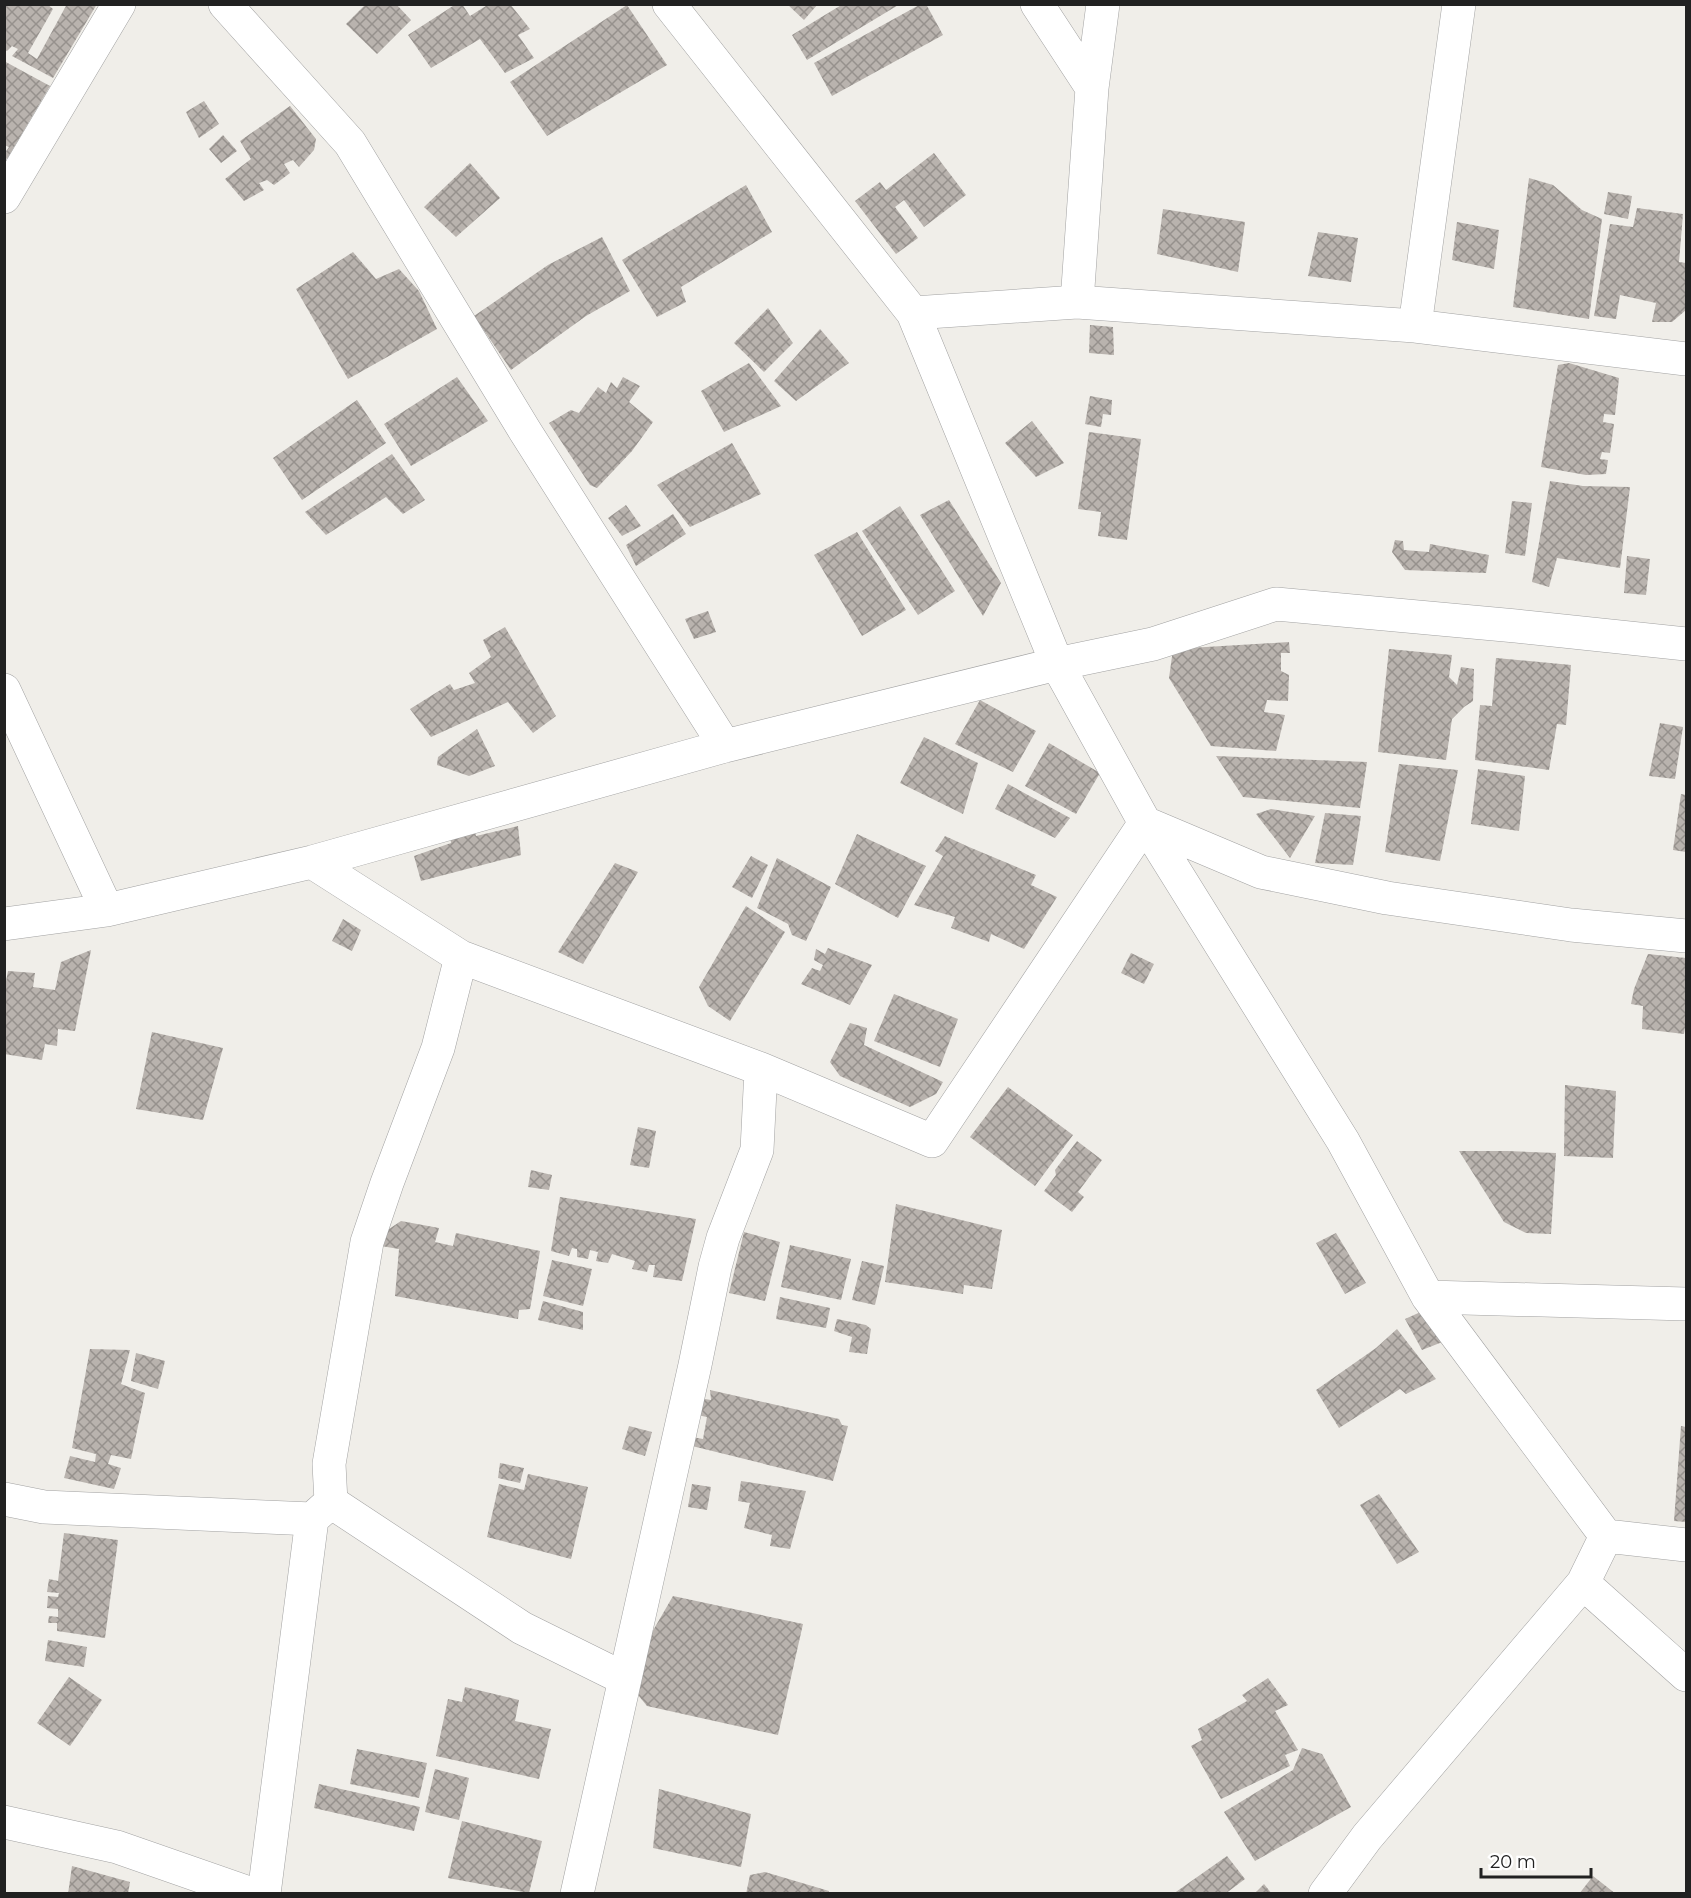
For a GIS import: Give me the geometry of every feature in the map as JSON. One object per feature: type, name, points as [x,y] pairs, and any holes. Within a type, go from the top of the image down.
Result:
[{"type":"street","points":[[4,196],[119,4]]},
{"type":"street","points":[[225,4],[350,143],[525,431],[725,746]]},
{"type":"street","points":[[669,4],[913,313],[1057,664],[1145,823],[1343,1141],[1428,1297],[1606,1536],[1686,1545]]},
{"type":"street","points":[[1036,4],[1092,88]]},
{"type":"street","points":[[1077,302],[1092,88],[1103,4]]},
{"type":"street","points":[[1415,326],[1459,4]]},
{"type":"street","points":[[913,313],[1077,302],[1415,326],[1686,359]]},
{"type":"street","points":[[4,924],[107,910],[312,862],[725,746],[1057,664],[1154,644],[1276,604],[1686,644]]},
{"type":"street","points":[[4,690],[107,910]]},
{"type":"street","points":[[312,862],[461,957],[761,1069],[932,1141],[1145,823]]},
{"type":"street","points":[[1145,823],[1261,872],[1387,898],[1571,926],[1686,936]]},
{"type":"street","points":[[264,1893],[329,1464],[367,1242],[438,1048],[461,957]]},
{"type":"street","points":[[577,1893],[715,1267],[723,1238],[757,1150],[761,1069]]},
{"type":"street","points":[[1428,1297],[1686,1304]]},
{"type":"street","points":[[4,1499],[44,1507],[322,1511],[522,1628],[625,1679]]},
{"type":"street","points":[[1324,1893],[1367,1837],[1583,1583],[1606,1536]]},
{"type":"street","points":[[1583,1583],[1686,1675]]},
{"type":"street","points":[[4,1822],[117,1847],[252,1893]]},
{"type":"building","points":[[4,4],[47,4],[53,9],[28,53],[37,59],[67,4],[97,4],[53,78],[12,56],[18,49],[12,46],[7,51],[4,50]]},
{"type":"building","points":[[366,4],[396,4],[411,20],[377,54],[346,24]]},
{"type":"building","points":[[456,4],[462,4],[470,16],[489,4],[510,4],[530,29],[518,35],[534,58],[505,73],[480,39],[431,68],[408,35]]},
{"type":"building","points":[[787,4],[818,4],[804,20]]},
{"type":"building","points":[[843,4],[900,4],[807,60],[792,35]]},
{"type":"building","points":[[921,4],[926,4],[943,35],[832,96],[814,63]]},
{"type":"building","points":[[627,5],[667,65],[547,136],[510,82]]},
{"type":"building","points":[[4,61],[50,86],[7,159],[4,157],[9,147],[4,145]]},
{"type":"building","points":[[204,101],[219,124],[199,138],[186,112]]},
{"type":"building","points":[[290,106],[316,139],[314,150],[299,167],[293,160],[284,164],[290,173],[274,185],[267,180],[259,183],[264,190],[244,201],[225,179],[251,159],[240,141]]},
{"type":"building","points":[[223,135],[237,151],[221,163],[209,149]]},
{"type":"building","points":[[934,153],[966,195],[924,227],[904,200],[895,207],[918,238],[896,254],[855,201],[880,182],[886,190]]},
{"type":"building","points":[[470,163],[500,198],[456,237],[424,207]]},
{"type":"building","points":[[1529,178],[1553,185],[1582,210],[1602,219],[1589,319],[1513,307]]},
{"type":"building","points":[[746,185],[772,232],[681,287],[686,302],[657,317],[622,260]]},
{"type":"building","points":[[1608,192],[1632,196],[1628,219],[1604,214]]},
{"type":"building","points":[[1637,208],[1683,214],[1679,262],[1686,263],[1686,310],[1672,322],[1652,322],[1656,303],[1620,295],[1616,319],[1594,316],[1610,224],[1633,227]]},
{"type":"building","points":[[1163,209],[1245,222],[1238,272],[1157,254]]},
{"type":"building","points":[[1457,222],[1499,230],[1494,269],[1452,260]]},
{"type":"building","points":[[1318,232],[1358,238],[1351,282],[1308,276]]},
{"type":"building","points":[[602,237],[630,291],[586,316],[511,370],[474,316],[548,265]]},
{"type":"building","points":[[353,252],[376,279],[399,269],[419,291],[437,329],[348,379],[296,289]]},
{"type":"building","points":[[768,308],[793,343],[764,372],[734,343]]},
{"type":"building","points":[[1090,325],[1113,327],[1114,355],[1089,353]]},
{"type":"building","points":[[820,329],[849,363],[796,401],[774,381]]},
{"type":"building","points":[[749,363],[781,406],[724,432],[701,391]]},
{"type":"building","points":[[1569,363],[1619,378],[1615,415],[1604,414],[1603,422],[1614,424],[1610,453],[1602,452],[1600,459],[1608,460],[1606,474],[1586,475],[1541,467],[1558,365]]},
{"type":"building","points":[[457,377],[488,421],[411,466],[384,424]]},
{"type":"building","points":[[623,377],[640,386],[629,402],[653,422],[632,451],[597,488],[590,485],[549,423],[571,410],[579,413],[598,387],[606,393],[611,382],[617,388]]},
{"type":"building","points":[[1090,396],[1112,400],[1111,415],[1103,414],[1101,427],[1085,424]]},
{"type":"building","points":[[357,400],[386,443],[302,500],[273,458]]},
{"type":"building","points":[[1032,421],[1064,463],[1036,477],[1005,443]]},
{"type":"building","points":[[1089,432],[1141,439],[1127,540],[1098,536],[1101,512],[1078,509]]},
{"type":"building","points":[[732,443],[761,494],[690,527],[657,485]]},
{"type":"building","points":[[392,454],[425,500],[403,514],[386,497],[326,535],[305,512]]},
{"type":"building","points":[[1550,481],[1583,486],[1630,487],[1620,568],[1557,558],[1549,587],[1532,582]]},
{"type":"building","points":[[949,500],[1001,583],[983,616],[920,515]]},
{"type":"building","points":[[1512,501],[1532,503],[1525,556],[1505,553]]},
{"type":"building","points":[[626,505],[641,526],[622,536],[608,518]]},
{"type":"building","points":[[900,506],[955,591],[918,615],[862,531]]},
{"type":"building","points":[[673,514],[686,534],[636,566],[626,545]]},
{"type":"building","points":[[857,532],[906,610],[862,636],[814,555]]},
{"type":"building","points":[[1395,540],[1403,541],[1404,550],[1429,552],[1430,544],[1489,555],[1486,573],[1405,570],[1392,552]]},
{"type":"building","points":[[1627,556],[1650,559],[1646,595],[1624,593]]},
{"type":"building","points":[[708,611],[716,632],[694,639],[685,619]]},
{"type":"building","points":[[505,627],[556,716],[533,733],[508,702],[431,737],[410,709],[450,684],[454,690],[475,683],[469,673],[491,657],[483,640]]},
{"type":"building","points":[[1289,642],[1290,653],[1281,653],[1281,671],[1289,675],[1288,701],[1267,700],[1264,712],[1285,715],[1276,751],[1211,746],[1169,678],[1173,649]]},
{"type":"building","points":[[1389,649],[1452,655],[1449,677],[1457,685],[1461,667],[1474,669],[1473,701],[1452,719],[1446,760],[1378,752]]},
{"type":"building","points":[[1496,658],[1571,665],[1566,725],[1557,724],[1549,770],[1475,760],[1480,705],[1492,706]]},
{"type":"building","points":[[980,700],[1036,731],[1013,772],[955,744]]},
{"type":"building","points":[[1660,723],[1683,727],[1675,779],[1649,776]]},
{"type":"building","points":[[477,729],[495,766],[469,776],[437,765],[438,757]]},
{"type":"building","points":[[924,737],[978,763],[963,814],[900,783]]},
{"type":"building","points":[[1049,743],[1100,773],[1076,814],[1025,786]]},
{"type":"building","points":[[1216,756],[1367,762],[1360,808],[1243,797]]},
{"type":"building","points":[[1399,764],[1458,770],[1440,861],[1385,852]]},
{"type":"building","points":[[1478,769],[1525,776],[1519,831],[1471,824]]},
{"type":"building","points":[[1008,784],[1070,818],[1055,838],[995,809]]},
{"type":"building","points":[[1681,794],[1686,795],[1686,852],[1673,850]]},
{"type":"building","points":[[1271,809],[1315,816],[1290,858],[1256,814]]},
{"type":"building","points":[[1325,813],[1361,816],[1353,865],[1315,863]]},
{"type":"building","points":[[474,826],[476,836],[518,826],[521,855],[421,881],[414,856],[451,843],[450,834]]},
{"type":"building","points":[[857,834],[926,866],[898,918],[835,884]]},
{"type":"building","points":[[945,836],[1036,875],[1031,885],[1057,897],[1024,949],[991,934],[989,942],[951,928],[955,917],[914,905],[943,856],[935,851]]},
{"type":"building","points":[[751,856],[768,865],[752,898],[732,887]]},
{"type":"building","points":[[777,858],[831,887],[806,941],[792,935],[788,924],[757,908]]},
{"type":"building","points":[[615,863],[638,872],[583,964],[558,952]]},
{"type":"building","points":[[746,906],[785,932],[730,1021],[708,1006],[699,987]]},
{"type":"building","points":[[343,919],[361,930],[352,951],[332,941]]},
{"type":"building","points":[[828,948],[872,965],[850,1005],[801,984],[812,968],[820,971],[823,965],[814,960],[816,949],[825,954]]},
{"type":"building","points":[[91,950],[75,1031],[58,1029],[57,1046],[45,1044],[42,1060],[4,1054],[4,981],[6,981],[8,971],[35,973],[33,987],[55,990],[61,962]]},
{"type":"building","points":[[1131,953],[1154,964],[1144,984],[1121,973]]},
{"type":"building","points":[[1648,954],[1686,958],[1684,1034],[1642,1029],[1643,1006],[1631,1004],[1634,989]]},
{"type":"building","points":[[894,994],[958,1019],[940,1067],[874,1041]]},
{"type":"building","points":[[850,1023],[867,1028],[864,1045],[943,1082],[936,1094],[910,1107],[840,1076],[830,1062]]},
{"type":"building","points":[[152,1032],[223,1048],[203,1120],[136,1109]]},
{"type":"building","points":[[1565,1085],[1616,1091],[1613,1158],[1564,1156]]},
{"type":"building","points":[[1008,1087],[1073,1135],[1035,1186],[970,1137]]},
{"type":"building","points":[[638,1127],[656,1131],[649,1168],[630,1165]]},
{"type":"building","points":[[1077,1141],[1102,1160],[1078,1192],[1084,1197],[1072,1212],[1044,1191],[1056,1175],[1055,1170]]},
{"type":"building","points":[[1459,1151],[1556,1153],[1551,1234],[1526,1233],[1504,1222]]},
{"type":"building","points":[[531,1170],[552,1175],[549,1190],[528,1187]]},
{"type":"building","points":[[560,1197],[696,1219],[682,1281],[653,1277],[655,1265],[649,1265],[647,1272],[632,1269],[635,1261],[612,1254],[608,1263],[596,1261],[598,1252],[590,1250],[588,1259],[577,1257],[577,1249],[572,1248],[569,1256],[551,1251]]},
{"type":"building","points":[[896,1204],[1002,1230],[992,1289],[964,1285],[963,1294],[885,1282]]},
{"type":"building","points":[[401,1221],[439,1228],[435,1242],[453,1246],[456,1233],[540,1251],[530,1309],[519,1310],[518,1319],[395,1296],[399,1249],[381,1246],[383,1233]]},
{"type":"building","points":[[744,1232],[780,1242],[765,1301],[729,1293]]},
{"type":"building","points":[[1336,1233],[1366,1283],[1345,1294],[1316,1243]]},
{"type":"building","points":[[790,1245],[851,1259],[841,1300],[781,1287]]},
{"type":"building","points":[[552,1260],[592,1269],[583,1306],[543,1296]]},
{"type":"building","points":[[862,1261],[884,1266],[875,1305],[852,1300]]},
{"type":"building","points":[[780,1297],[830,1308],[826,1328],[776,1319]]},
{"type":"building","points":[[543,1301],[583,1312],[583,1330],[538,1320]]},
{"type":"building","points":[[1425,1310],[1445,1341],[1422,1350],[1405,1319]]},
{"type":"building","points":[[837,1319],[866,1325],[871,1329],[867,1354],[849,1352],[852,1337],[834,1331]]},
{"type":"building","points":[[1397,1329],[1436,1379],[1406,1394],[1400,1389],[1339,1428],[1316,1390],[1376,1348]]},
{"type":"building","points":[[90,1349],[130,1350],[121,1384],[145,1393],[131,1459],[111,1455],[108,1464],[121,1468],[114,1489],[64,1478],[70,1456],[95,1462],[96,1454],[72,1448]]},
{"type":"building","points":[[136,1353],[165,1361],[158,1389],[131,1381]]},
{"type":"building","points":[[710,1390],[839,1419],[842,1425],[848,1426],[833,1481],[692,1446],[692,1437],[703,1439],[707,1417],[697,1415],[699,1398],[711,1400]]},
{"type":"building","points":[[629,1426],[652,1432],[645,1456],[622,1449]]},
{"type":"building","points":[[1681,1426],[1686,1427],[1686,1522],[1674,1521]]},
{"type":"building","points":[[500,1463],[524,1468],[520,1483],[498,1478]]},
{"type":"building","points":[[528,1474],[588,1487],[571,1559],[487,1537],[499,1484],[524,1490]]},
{"type":"building","points":[[741,1481],[806,1491],[790,1549],[770,1546],[772,1535],[744,1528],[750,1503],[738,1501]]},
{"type":"building","points":[[692,1484],[711,1487],[707,1510],[688,1507]]},
{"type":"building","points":[[1379,1494],[1419,1552],[1397,1564],[1360,1505]]},
{"type":"building","points":[[64,1533],[118,1540],[105,1638],[57,1631],[57,1623],[48,1623],[49,1616],[58,1617],[58,1609],[47,1608],[48,1596],[58,1597],[59,1593],[47,1592],[49,1579],[58,1581]]},
{"type":"building","points":[[673,1596],[803,1624],[778,1735],[647,1706],[625,1679]]},
{"type":"building","points":[[48,1640],[87,1647],[84,1667],[45,1661]]},
{"type":"building","points":[[69,1677],[102,1700],[70,1746],[37,1723]]},
{"type":"building","points":[[1268,1678],[1288,1705],[1275,1711],[1298,1750],[1285,1755],[1290,1766],[1221,1799],[1191,1746],[1202,1740],[1198,1729],[1247,1701],[1242,1695]]},
{"type":"building","points":[[465,1687],[519,1700],[515,1721],[551,1729],[539,1779],[436,1756],[448,1699],[462,1702]]},
{"type":"building","points":[[1302,1748],[1322,1754],[1351,1807],[1255,1861],[1224,1812],[1293,1770]]},
{"type":"building","points":[[357,1749],[427,1763],[419,1798],[350,1784]]},
{"type":"building","points":[[435,1769],[469,1778],[459,1820],[425,1812]]},
{"type":"building","points":[[319,1784],[420,1807],[414,1831],[314,1808]]},
{"type":"building","points":[[659,1789],[751,1814],[741,1867],[653,1848]]},
{"type":"building","points":[[462,1821],[542,1841],[529,1893],[448,1878]]},
{"type":"building","points":[[1227,1856],[1245,1879],[1225,1894],[1173,1894]]},
{"type":"building","points":[[72,1866],[130,1882],[128,1894],[68,1894]]},
{"type":"building","points":[[765,1872],[829,1891],[829,1894],[746,1894],[750,1875]]},
{"type":"building","points":[[1593,1876],[1616,1894],[1579,1894]]},
{"type":"building","points":[[1264,1884],[1272,1894],[1254,1894]]}]
